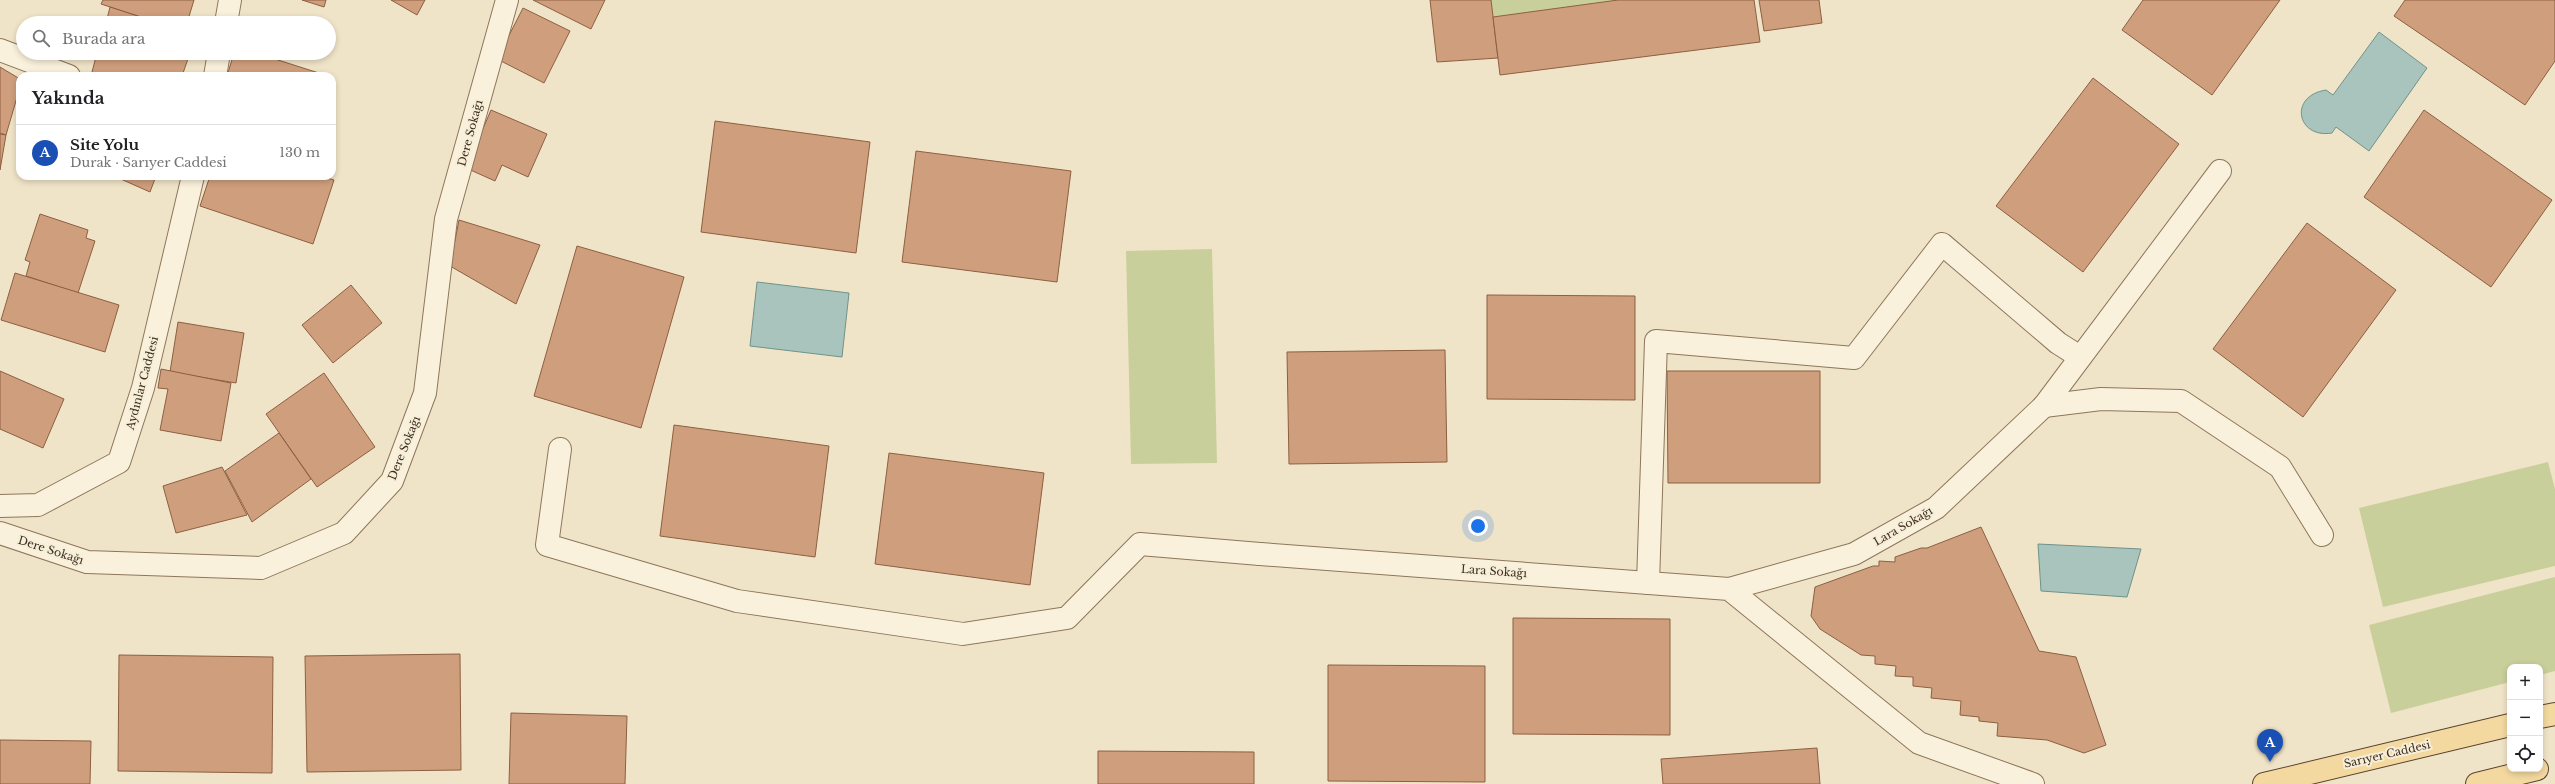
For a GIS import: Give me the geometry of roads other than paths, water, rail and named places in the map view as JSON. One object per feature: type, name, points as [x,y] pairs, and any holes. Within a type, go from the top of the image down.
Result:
[{"type":"main road","points":[[2543,716],[2555,714]]},
{"type":"main road","name":"Sarıyer Caddesi","points":[[2264,784],[2507,725]]},
{"type":"main road","points":[[2543,768],[2555,765]]},
{"type":"main road","points":[[2477,784],[2527,772]]},
{"type":"street","points":[[227,16],[230,0]]},
{"type":"street","name":"Dere Sokağı","points":[[0,533],[87,562],[261,568],[344,533],[392,482],[425,393],[446,219],[507,0]]},
{"type":"street","points":[[0,50],[16,56]]},
{"type":"street","points":[[27,60],[58,72]]},
{"type":"street","points":[[216,72],[218,60]]},
{"type":"street","name":"Lara Sokağı","points":[[560,449],[548,545],[737,601],[963,634],[1067,618],[1140,544],[1729,589],[1854,554],[1936,508],[2044,406],[2220,171]]},
{"type":"street","name":"Aydınlar Caddesi","points":[[0,506],[38,505],[119,462],[143,388],[192,180]]},
{"type":"street","points":[[1648,583],[1656,340],[1854,358],[1942,244],[2058,343],[2080,357]]},
{"type":"street","points":[[2044,406],[2101,399],[2181,401],[2280,467],[2322,534]]},
{"type":"street","points":[[1729,589],[1919,743],[2033,784]]},
{"type":"water","points":[[2379,32],[2427,68],[2369,151],[2336,127],[2332,133],[2320,133],[2311,130],[2305,124],[2302,116],[2302,108],[2306,100],[2314,94],[2326,90],[2333,95]]},
{"type":"water","points":[[757,282],[849,293],[842,357],[750,346]]},
{"type":"water","points":[[2038,544],[2141,549],[2127,597],[2041,591]]},
{"type":"place","name":"Site Yolu","points":[[2270,762]]}]
